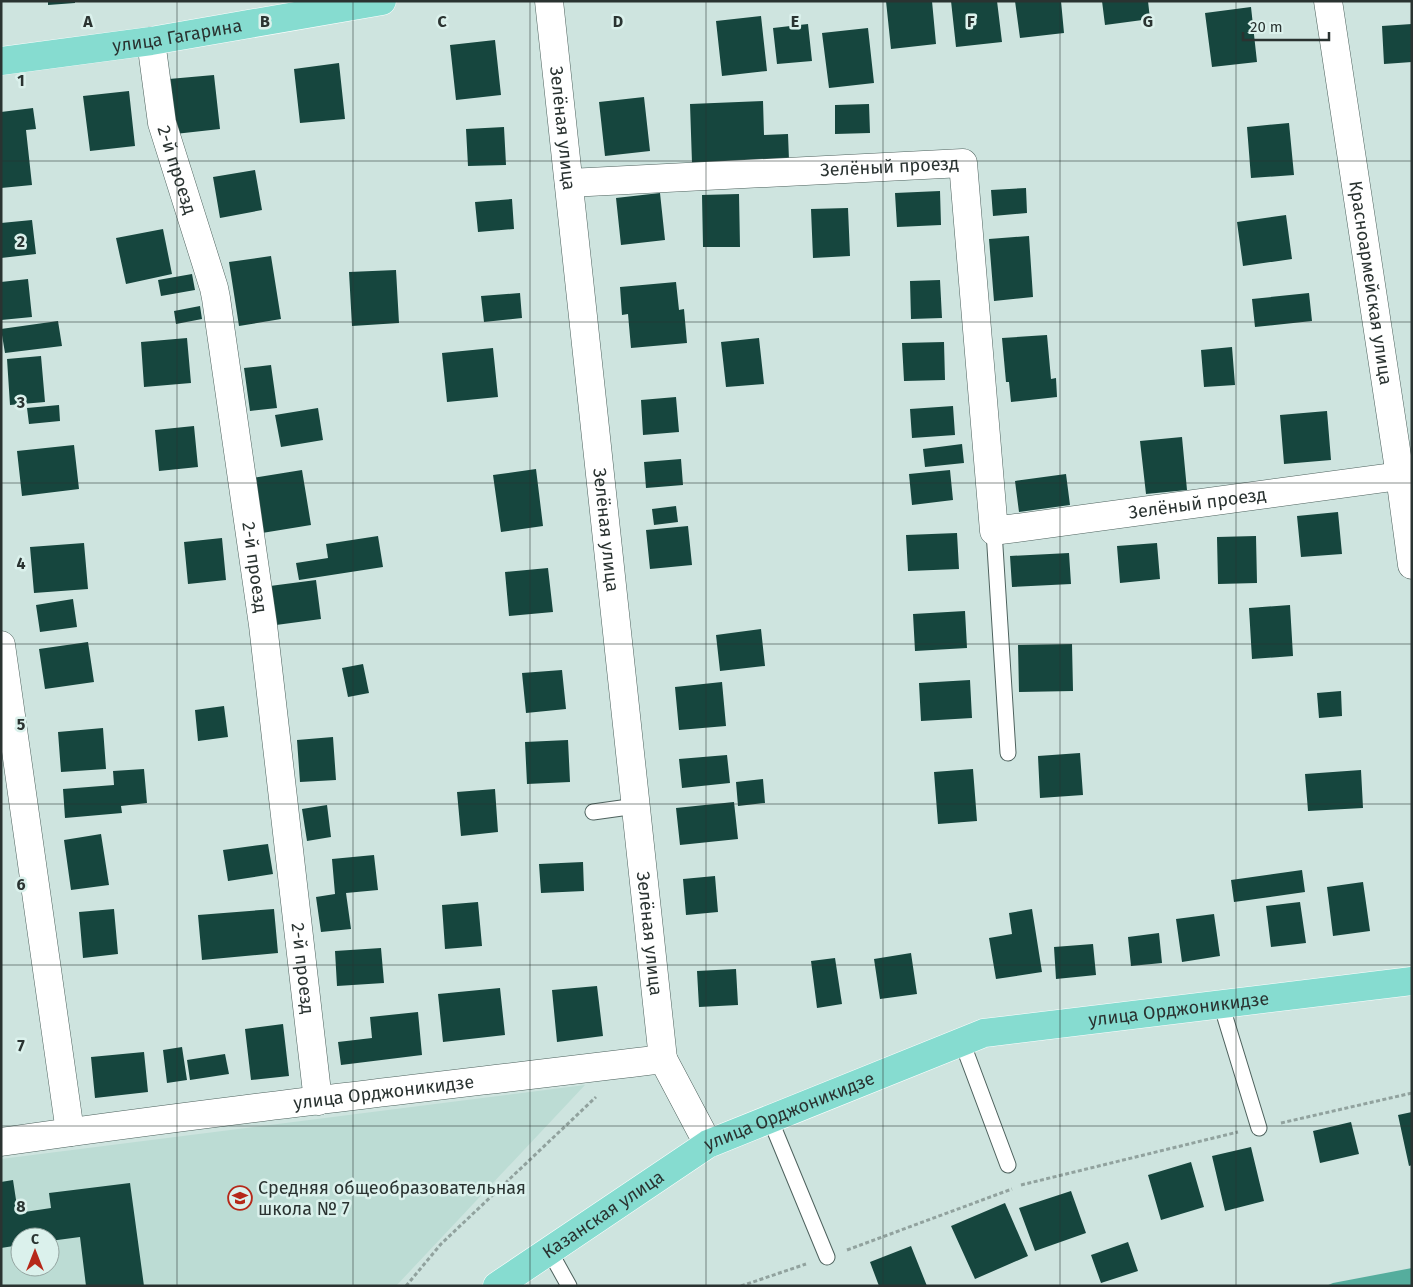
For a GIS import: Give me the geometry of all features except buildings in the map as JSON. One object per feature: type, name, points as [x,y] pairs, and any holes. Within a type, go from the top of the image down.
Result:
[{"type":"main road","name":"улица Гагарина","points":[[1,61],[151,41],[382,1]]},
{"type":"main road","name":"улица Орджоникидзе","points":[[708,1144],[984,1033],[1412,981]]},
{"type":"main road","name":"Казанская улица","points":[[496,1286],[708,1144]]},
{"type":"street","name":"Зелёная улица","points":[[549,1],[663,1059]]},
{"type":"street","name":"Красноармейская улица","points":[[1328,1],[1412,565]]},
{"type":"street","name":"2-й проезд","points":[[151,41],[162,123],[216,298],[263,625],[318,1101]]},
{"type":"street","name":"Зелёный проезд","points":[[569,183],[963,162],[994,531],[1400,476]]},
{"type":"street","points":[[1,645],[70,1132]]},
{"type":"street","name":"улица Орджоникидзе","points":[[1,1142],[663,1059],[708,1144]]},
{"type":"lane","name":"Зелёный проезд","points":[[994,531],[1008,753]]},
{"type":"lane","points":[[593,812],[636,806]]},
{"type":"lane","points":[[1221,1004],[1259,1128]]},
{"type":"lane","points":[[962,1042],[1008,1165]]},
{"type":"lane","points":[[770,1119],[827,1257]]},
{"type":"lane","points":[[549,1250],[569,1286]]},
{"type":"path","points":[[741,1286],[827,1257],[1028,1183],[1412,1093]]},
{"type":"path","points":[[406,1286],[441,1244],[598,1095]]},
{"type":"shaded area","name":"Средняя общеобразовательная школа № 7","points":[[585,1085],[396,1286],[1,1286],[1,1159]]},
{"type":"shaded area","points":[[1412,1268],[1412,1286],[1326,1286],[1333,1283]]},
{"type":"place","name":"Средняя общеобразовательная школа № 7","points":[[240,1198]]}]
